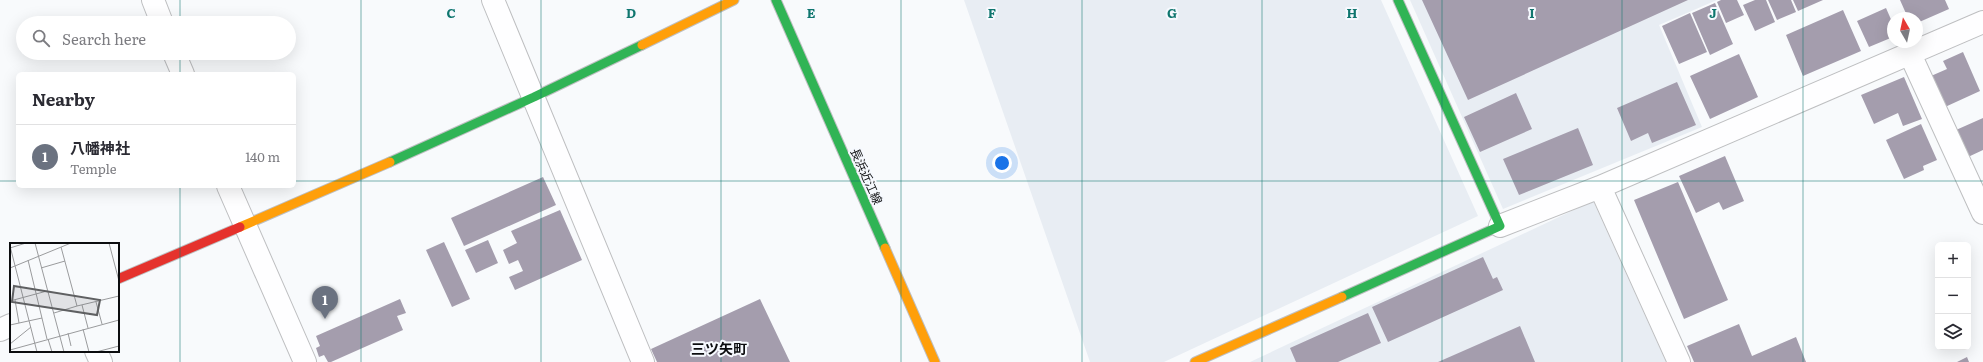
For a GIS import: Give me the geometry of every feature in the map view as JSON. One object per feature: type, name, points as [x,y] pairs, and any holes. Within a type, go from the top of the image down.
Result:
[{"type":"street","points":[[153,0],[159,16]]},
{"type":"street","points":[[493,0],[643,362]]},
{"type":"street","points":[[119,279],[351,180],[534,98],[734,0]]},
{"type":"street","name":"長浜近江線","points":[[776,0],[935,362]]},
{"type":"street","points":[[1398,0],[1500,226]]},
{"type":"street","points":[[1195,362],[1500,226],[1600,186],[1983,22]]},
{"type":"street","points":[[1910,54],[1983,212]]},
{"type":"street","points":[[177,60],[182,72]]},
{"type":"street","points":[[1600,186],[1679,362]]},
{"type":"street","points":[[229,188],[305,362]]},
{"type":"street","points":[[0,330],[10,325]]},
{"type":"street","points":[[96,352],[101,362]]},
{"type":"shaded area","points":[[964,0],[1381,0],[1478,216],[1164,362],[1090,362]]},
{"type":"shaded area","points":[[1410,0],[1717,0],[1659,25],[1702,127],[1503,209]]},
{"type":"shaded area","points":[[1593,201],[1666,362],[1250,362]]},
{"type":"building","points":[[1422,0],[1688,0],[1468,100]]},
{"type":"building","points":[[1721,0],[1737,0],[1744,15],[1726,23],[1717,2]]},
{"type":"building","points":[[1755,0],[1766,0],[1775,22],[1755,31],[1743,5]]},
{"type":"building","points":[[1768,0],[1791,0],[1796,12],[1777,20]]},
{"type":"building","points":[[1793,0],[1823,0],[1798,11]]},
{"type":"building","points":[[1900,0],[1945,0],[1949,9],[1923,20],[1923,12],[1905,12]]},
{"type":"building","points":[[1715,3],[1733,44],[1710,55],[1692,13]]},
{"type":"building","points":[[1886,8],[1888,12],[1887,40],[1869,47],[1857,21]]},
{"type":"building","points":[[1843,10],[1861,51],[1803,76],[1786,35]]},
{"type":"building","points":[[1690,13],[1707,52],[1679,64],[1662,26]]},
{"type":"building","points":[[1963,52],[1980,91],[1945,107],[1931,76],[1947,69],[1943,61]]},
{"type":"building","points":[[1739,54],[1758,97],[1710,119],[1690,76]]},
{"type":"building","points":[[1904,77],[1922,119],[1903,126],[1898,113],[1874,124],[1861,95]]},
{"type":"building","points":[[1677,82],[1696,125],[1652,143],[1648,133],[1631,141],[1617,108]]},
{"type":"building","points":[[1516,93],[1532,129],[1480,152],[1464,117]]},
{"type":"building","points":[[1983,118],[1983,150],[1968,157],[1956,130]]},
{"type":"building","points":[[1921,124],[1937,160],[1923,166],[1924,170],[1904,179],[1886,140]]},
{"type":"building","points":[[1578,128],[1593,165],[1519,195],[1503,159]]},
{"type":"building","points":[[1725,156],[1744,201],[1723,210],[1719,202],[1696,213],[1679,176]]},
{"type":"building","points":[[543,177],[556,205],[464,246],[451,218]]},
{"type":"building","points":[[1678,182],[1728,300],[1684,319],[1634,200]]},
{"type":"building","points":[[560,210],[582,260],[515,290],[509,277],[523,271],[518,260],[509,264],[503,250],[517,243],[511,231]]},
{"type":"building","points":[[488,240],[498,263],[476,273],[465,250]]},
{"type":"building","points":[[444,242],[470,299],[452,307],[426,250]]},
{"type":"building","points":[[1483,257],[1493,279],[1497,277],[1503,290],[1388,342],[1372,307]]},
{"type":"building","points":[[400,299],[406,313],[397,316],[403,330],[331,362],[328,362],[324,355],[319,357],[316,348],[320,346],[316,336]]},
{"type":"building","points":[[760,299],[790,362],[657,362],[651,349]]},
{"type":"building","points":[[1368,313],[1381,343],[1338,362],[1296,362],[1290,348]]},
{"type":"building","points":[[1739,324],[1752,356],[1796,337],[1806,362],[1694,362],[1687,346]]},
{"type":"building","points":[[1520,326],[1535,362],[1438,362]]},
{"type":"building","points":[[1967,357],[1969,362],[1957,362]]},
{"type":"traffic: fast","points":[[776,0],[885,248]]},
{"type":"traffic: fast","points":[[1342,297],[1500,226],[1398,0]]},
{"type":"traffic: fast","points":[[390,162],[534,97],[642,45]]},
{"type":"traffic: slow","points":[[642,45],[734,0]]},
{"type":"traffic: slow","points":[[240,227],[390,162]]},
{"type":"traffic: slow","points":[[885,248],[935,362]]},
{"type":"traffic: slow","points":[[1195,362],[1342,297]]},
{"type":"traffic: jam","points":[[119,279],[240,227]]},
{"type":"place","name":"八幡神社","points":[[325,319]]},
{"type":"district","name":"三ツ矢町","points":[[719,348]]}]
